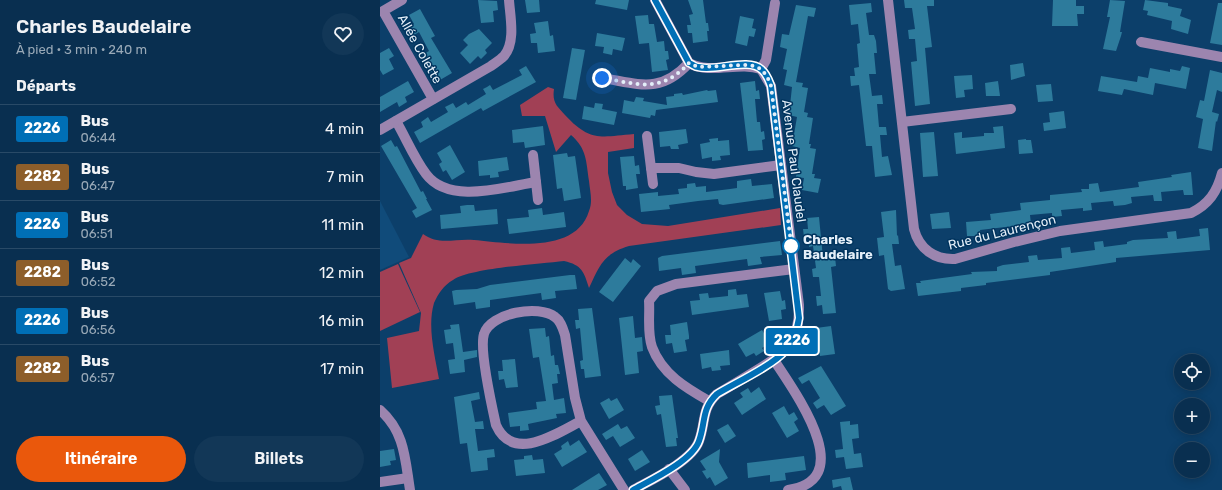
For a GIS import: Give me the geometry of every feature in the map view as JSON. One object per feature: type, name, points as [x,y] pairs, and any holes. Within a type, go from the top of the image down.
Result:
[{"type":"street","name":"Allée Colette","points":[[402,0],[383,11],[433,99]]},
{"type":"street","points":[[380,130],[491,66],[504,55],[510,43],[511,26],[508,0]]},
{"type":"street","points":[[655,0],[689,63],[698,67],[745,65],[761,69],[766,60],[774,3]]},
{"type":"street","name":"Rue du Laurençon","points":[[888,0],[916,240],[924,249],[934,255],[946,260],[955,259],[1014,242],[1060,231],[1112,223],[1179,216],[1191,213],[1201,208],[1210,200],[1218,187],[1222,173]]},
{"type":"street","points":[[1141,42],[1222,58]]},
{"type":"street","points":[[602,78],[650,85],[663,82],[677,76],[689,63]]},
{"type":"street","name":"Avenue Paul Claudel","points":[[709,401],[717,394],[785,352],[797,331],[799,305],[782,165],[771,86],[767,76],[761,69]]},
{"type":"street","points":[[902,122],[1011,109]]},
{"type":"street","points":[[396,121],[426,174],[435,183],[444,188],[466,193],[536,182]]},
{"type":"street","points":[[646,136],[652,184]]},
{"type":"street","points":[[533,155],[538,200]]},
{"type":"street","points":[[650,168],[679,168],[714,174],[782,165]]},
{"type":"street","points":[[633,490],[669,469],[690,454],[699,443],[705,411],[709,401],[691,391],[671,376],[662,365],[652,346],[649,301],[657,291],[676,284],[794,269]]},
{"type":"street","points":[[582,421],[529,444],[513,443],[505,439],[499,433],[496,425],[483,349],[484,334],[490,323],[499,317],[522,312],[540,311],[555,316],[562,326],[565,335],[575,398],[582,421],[624,490]]},
{"type":"street","points":[[774,360],[810,419],[819,444],[821,456],[818,473],[812,481],[804,487],[788,490]]},
{"type":"street","points":[[380,410],[391,420],[404,446],[410,490]]},
{"type":"street","points":[[669,469],[685,490]]},
{"type":"street","points":[[380,482],[408,478]]},
{"type":"shaded area","points":[[548,87],[554,89],[554,101],[557,107],[574,124],[589,134],[596,136],[612,136],[634,134],[634,148],[608,152],[608,173],[612,192],[617,205],[627,215],[642,224],[668,226],[780,208],[781,225],[629,246],[613,253],[603,261],[589,288],[584,273],[579,267],[564,261],[474,272],[462,276],[447,284],[439,293],[434,303],[431,332],[439,379],[392,388],[387,338],[419,331],[421,313],[399,263],[411,258],[423,234],[429,238],[441,241],[467,240],[521,244],[539,243],[556,240],[570,235],[582,225],[591,204],[587,167],[583,150],[571,135],[556,152],[545,116],[522,116],[520,105]]},
{"type":"shaded area","points":[[380,201],[409,257],[380,270]]},
{"type":"shaded area","points":[[398,264],[420,312],[380,331],[380,272]]},
{"type":"building","points":[[478,0],[497,1],[498,10],[493,11],[494,22],[481,23]]},
{"type":"building","points":[[525,0],[539,0],[540,12],[527,13]]},
{"type":"building","points":[[596,0],[629,0],[627,10],[595,4]]},
{"type":"building","points":[[688,0],[703,0],[706,23],[708,23],[709,31],[707,31],[708,41],[693,43],[692,33],[688,33],[687,25],[691,25],[689,15],[693,14]]},
{"type":"building","points":[[904,0],[934,0],[934,6],[927,6],[932,47],[925,48],[930,104],[915,106],[911,62],[917,61],[915,39],[909,39],[908,30],[915,29],[912,8],[905,8]]},
{"type":"building","points":[[1053,0],[1076,0],[1076,6],[1084,6],[1084,14],[1077,14],[1078,26],[1052,26]]},
{"type":"building","points":[[1110,0],[1125,1],[1120,32],[1122,32],[1116,51],[1103,49],[1110,17],[1107,17]]},
{"type":"building","points":[[1145,0],[1168,3],[1168,6],[1182,9],[1180,16],[1191,20],[1188,34],[1171,29],[1172,21],[1147,15],[1148,11],[1143,10]]},
{"type":"building","points":[[871,3],[872,12],[866,13],[869,35],[874,35],[877,53],[874,53],[876,74],[869,74],[872,96],[882,95],[883,104],[877,104],[879,127],[886,127],[887,135],[880,135],[882,157],[888,156],[892,175],[875,177],[872,146],[866,146],[859,85],[851,86],[850,76],[855,76],[854,68],[859,67],[857,44],[860,43],[858,24],[851,25],[849,5]]},
{"type":"building","points":[[1218,3],[1222,3],[1222,45],[1210,43]]},
{"type":"building","points":[[796,5],[816,8],[814,17],[808,16],[796,82],[803,83],[802,87],[808,88],[804,112],[808,113],[807,117],[813,118],[809,144],[811,144],[810,148],[816,149],[812,174],[815,174],[814,178],[821,179],[818,193],[802,190],[804,178],[796,177],[800,148],[792,146],[797,117],[789,115],[792,87],[784,85],[787,70],[783,69],[787,49],[780,47],[782,34],[789,35]]},
{"type":"building","points":[[420,9],[435,36],[431,38],[452,73],[440,80],[435,70],[430,73],[426,65],[429,63],[424,54],[429,51],[419,32],[414,35],[409,27],[414,24],[409,15]]},
{"type":"building","points":[[648,15],[649,24],[654,24],[657,42],[664,41],[665,51],[668,51],[669,59],[666,60],[668,70],[652,72],[649,43],[639,44],[635,16]]},
{"type":"building","points":[[740,16],[754,19],[752,28],[756,29],[754,37],[749,36],[747,46],[735,43]]},
{"type":"building","points":[[548,21],[550,36],[553,35],[555,51],[538,53],[537,43],[531,43],[530,34],[536,33],[534,23]]},
{"type":"building","points":[[479,29],[492,43],[485,50],[487,53],[481,59],[478,56],[470,64],[460,53],[468,45],[463,40],[469,34]]},
{"type":"building","points":[[597,33],[625,38],[622,51],[613,49],[612,55],[603,53],[604,47],[595,46]]},
{"type":"building","points":[[389,48],[394,56],[389,59],[394,69],[383,75],[380,70],[380,53]]},
{"type":"building","points":[[572,48],[585,50],[576,100],[563,98]]},
{"type":"building","points":[[1023,63],[1025,76],[1011,80],[1010,65]]},
{"type":"building","points":[[526,66],[536,82],[483,111],[481,108],[420,143],[414,132],[423,127],[421,122],[428,117],[431,122],[448,112],[445,107],[453,103],[456,108],[466,102],[468,105],[486,94],[483,89],[490,85],[493,90],[522,75],[519,70]]},
{"type":"building","points":[[1182,66],[1190,68],[1186,89],[1155,83],[1153,95],[1124,89],[1122,95],[1098,91],[1101,76],[1137,82],[1138,76],[1148,78],[1150,68],[1170,72],[1170,69],[1180,71]]},
{"type":"building","points":[[1210,70],[1222,73],[1222,92],[1217,90],[1212,112],[1219,114],[1217,122],[1216,121],[1212,151],[1198,148],[1203,119],[1196,117],[1200,100],[1204,101]]},
{"type":"building","points":[[972,75],[973,89],[964,90],[965,97],[956,98],[954,76]]},
{"type":"building","points":[[408,81],[414,92],[405,97],[407,102],[399,107],[397,102],[380,112],[380,97]]},
{"type":"building","points":[[755,81],[756,91],[759,90],[760,99],[755,99],[757,122],[760,122],[761,132],[764,131],[765,139],[762,140],[763,150],[748,151],[740,83]]},
{"type":"building","points":[[998,81],[1000,96],[986,96],[985,83]]},
{"type":"building","points":[[1051,84],[1053,101],[1038,102],[1036,85]]},
{"type":"building","points":[[707,90],[716,90],[718,102],[656,110],[655,116],[651,115],[650,118],[622,113],[624,100],[634,102],[636,97],[644,98],[643,101],[667,105],[666,97],[674,96],[674,94],[682,93],[683,95]]},
{"type":"building","points":[[595,103],[603,104],[602,109],[617,112],[614,125],[582,119],[584,106],[594,108]]},
{"type":"building","points":[[1064,111],[1066,128],[1044,131],[1043,123],[1050,122],[1049,113]]},
{"type":"building","points":[[543,126],[545,145],[525,148],[524,142],[513,143],[512,130]]},
{"type":"building","points":[[1003,126],[1005,148],[956,154],[954,133],[962,132],[962,138],[984,136],[984,133],[994,133],[993,127]]},
{"type":"building","points":[[686,129],[688,143],[678,145],[679,149],[671,149],[670,146],[660,147],[659,132]]},
{"type":"building","points":[[934,132],[938,176],[923,177],[920,133]]},
{"type":"building","points":[[718,138],[718,141],[729,140],[730,155],[720,156],[721,160],[712,161],[712,157],[702,159],[700,144],[710,142],[709,139]]},
{"type":"building","points":[[391,140],[395,147],[397,146],[421,192],[423,191],[432,210],[416,218],[412,211],[417,208],[381,146]]},
{"type":"building","points":[[1018,140],[1031,140],[1033,153],[1019,154]]},
{"type":"building","points":[[450,145],[465,172],[452,180],[446,170],[443,172],[439,164],[442,162],[437,153]]},
{"type":"building","points":[[567,153],[568,157],[575,156],[581,198],[564,201],[562,188],[557,189],[553,155]]},
{"type":"building","points":[[634,156],[635,166],[639,165],[640,174],[636,174],[638,188],[626,190],[626,186],[623,186],[620,157]]},
{"type":"building","points":[[507,157],[509,170],[498,172],[499,177],[490,178],[490,175],[479,176],[478,161]]},
{"type":"building","points":[[1191,172],[1193,195],[1184,195],[1183,190],[1161,192],[1162,201],[1154,201],[1153,195],[1131,197],[1132,203],[1125,205],[1114,206],[1113,201],[1091,203],[1092,210],[1083,211],[1083,208],[1061,210],[1062,216],[1052,217],[1052,213],[1030,215],[1031,224],[980,230],[981,236],[967,236],[966,222],[991,220],[990,214],[1021,210],[1020,203],[1050,200],[1050,195],[1082,192],[1081,189],[1089,189],[1089,184],[1098,183],[1100,192],[1139,187],[1138,182],[1172,177],[1171,175]]},
{"type":"building","points":[[751,179],[752,186],[772,184],[774,198],[723,205],[719,204],[718,199],[698,201],[669,205],[670,209],[641,212],[639,194],[658,192],[658,196],[679,194],[678,189],[687,188],[687,184],[695,183],[696,187],[706,186],[706,192],[730,189],[737,188],[737,181]]},
{"type":"building","points":[[474,205],[475,211],[497,209],[498,224],[441,229],[440,215],[461,213],[460,206]]},
{"type":"building","points":[[542,208],[543,215],[564,212],[566,227],[509,234],[507,219],[529,217],[528,210]]},
{"type":"building","points":[[896,210],[897,236],[898,235],[899,244],[892,244],[895,266],[901,265],[905,289],[891,291],[888,289],[884,255],[879,256],[877,238],[884,237],[881,212]]},
{"type":"building","points":[[949,212],[951,228],[932,229],[930,214]]},
{"type":"building","points":[[819,217],[823,258],[835,257],[836,266],[831,267],[836,313],[823,314],[822,305],[817,306],[816,296],[821,296],[819,277],[813,277],[812,269],[816,268],[813,246],[809,247],[808,236],[804,237],[803,229],[808,229],[807,218]]},
{"type":"building","points":[[1208,228],[1210,250],[1116,258],[1116,262],[1050,272],[1050,275],[986,283],[986,285],[961,288],[961,291],[918,296],[916,283],[921,283],[920,281],[972,274],[971,272],[997,271],[997,267],[1003,265],[1029,262],[1028,256],[1037,255],[1038,260],[1062,258],[1061,248],[1070,247],[1071,253],[1095,250],[1094,242],[1103,241],[1104,247],[1127,244],[1127,242],[1133,240],[1168,238],[1167,232],[1176,231],[1177,239],[1200,236],[1199,229]]},
{"type":"building","points":[[780,241],[782,255],[760,257],[762,264],[748,266],[747,259],[695,266],[696,273],[682,275],[681,268],[659,271],[658,258],[662,256]]},
{"type":"building","points":[[625,258],[631,263],[633,259],[641,266],[613,302],[599,292]]},
{"type":"building","points":[[575,275],[577,289],[555,291],[556,298],[542,300],[541,293],[490,300],[490,307],[476,309],[475,302],[454,305],[452,291],[477,289],[490,285]]},
{"type":"building","points":[[736,289],[737,295],[747,294],[749,307],[692,315],[690,301],[700,300],[699,294],[708,293],[709,298],[728,296],[728,290]]},
{"type":"building","points":[[780,291],[782,301],[785,300],[786,309],[781,310],[782,319],[769,321],[764,293]]},
{"type":"building","points":[[592,308],[601,376],[585,378],[584,369],[581,369],[580,361],[583,360],[580,328],[576,329],[575,320],[579,320],[578,309]]},
{"type":"building","points":[[633,316],[635,338],[642,337],[643,351],[637,352],[639,373],[625,375],[619,318]]},
{"type":"building","points":[[687,322],[689,339],[685,340],[687,351],[674,353],[672,343],[666,344],[665,335],[671,335],[670,325]]},
{"type":"building","points":[[459,324],[463,352],[477,350],[477,357],[464,360],[465,372],[450,374],[448,360],[455,359],[453,343],[446,344],[444,330],[451,329],[450,325]]},
{"type":"building","points":[[831,326],[835,354],[820,356],[818,346],[815,347],[814,338],[817,337],[816,328]]},
{"type":"building","points":[[545,328],[546,337],[549,336],[551,356],[554,355],[555,365],[558,365],[560,374],[557,374],[558,383],[552,384],[554,400],[564,398],[566,413],[556,414],[557,418],[528,424],[529,430],[520,431],[520,426],[510,427],[508,413],[537,409],[536,402],[546,401],[539,357],[533,358],[529,329]]},
{"type":"building","points":[[762,330],[770,343],[762,348],[764,351],[756,356],[754,353],[746,357],[738,344]]},
{"type":"building","points":[[729,350],[730,365],[720,366],[721,370],[712,371],[711,367],[702,369],[700,354]]},
{"type":"building","points":[[515,359],[518,387],[506,388],[504,379],[499,380],[498,371],[503,371],[502,360]]},
{"type":"building","points":[[821,366],[846,406],[831,415],[824,405],[817,409],[813,403],[820,398],[809,380],[802,384],[798,378]]},
{"type":"building","points":[[759,387],[766,399],[742,415],[734,403],[743,397],[740,393],[748,388],[751,393]]},
{"type":"building","points":[[479,392],[480,399],[471,401],[475,422],[483,421],[484,429],[475,429],[478,451],[494,449],[495,457],[487,458],[488,470],[471,472],[467,443],[460,444],[454,397]]},
{"type":"building","points":[[672,395],[678,438],[676,438],[677,446],[666,447],[661,414],[657,415],[655,406],[660,405],[659,396]]},
{"type":"building","points":[[609,398],[611,401],[617,398],[624,410],[609,419],[600,403]]},
{"type":"building","points":[[784,406],[789,415],[794,412],[798,419],[794,422],[799,431],[787,438],[772,413]]},
{"type":"building","points":[[850,421],[850,425],[858,424],[859,438],[852,439],[854,454],[861,453],[863,467],[846,469],[844,457],[836,458],[835,450],[843,449],[840,422]]},
{"type":"building","points":[[618,424],[621,429],[627,426],[635,438],[620,447],[613,436],[606,440],[602,434]]},
{"type":"building","points":[[728,424],[736,436],[725,443],[717,430]]},
{"type":"building","points":[[579,440],[587,452],[562,467],[554,454],[562,449],[561,446],[568,441],[570,446]]},
{"type":"building","points":[[394,449],[396,460],[390,461],[391,465],[380,467],[380,451]]},
{"type":"building","points":[[720,449],[719,462],[728,478],[715,486],[710,477],[707,479],[702,471],[706,470],[700,461]]},
{"type":"building","points":[[642,450],[650,462],[635,471],[628,459]]},
{"type":"building","points":[[532,455],[533,460],[543,459],[545,473],[516,476],[514,460],[524,459],[524,456]]},
{"type":"building","points":[[804,456],[806,470],[785,473],[786,480],[770,482],[770,475],[748,478],[747,463]]},
{"type":"building","points":[[599,473],[607,485],[598,490],[572,490]]},
{"type":"building","points":[[850,477],[853,490],[842,490],[841,486],[833,488],[832,480]]},
{"type":"bus line","name":"2226","points":[[633,490],[669,469],[690,454],[699,443],[705,411],[709,401],[717,394],[785,352],[797,331],[799,318],[799,305],[780,154],[771,86],[767,76],[761,69],[754,66],[745,65],[710,68],[698,67],[689,63],[655,0]]},
{"type":"place","name":"Charles Baudelaire","points":[[791,246]]},
{"type":"route","points":[[602,78],[650,85],[663,82],[677,76],[689,63],[698,67],[710,68],[745,65],[754,66],[761,69],[767,76],[771,86],[792,251],[791,246]]}]
